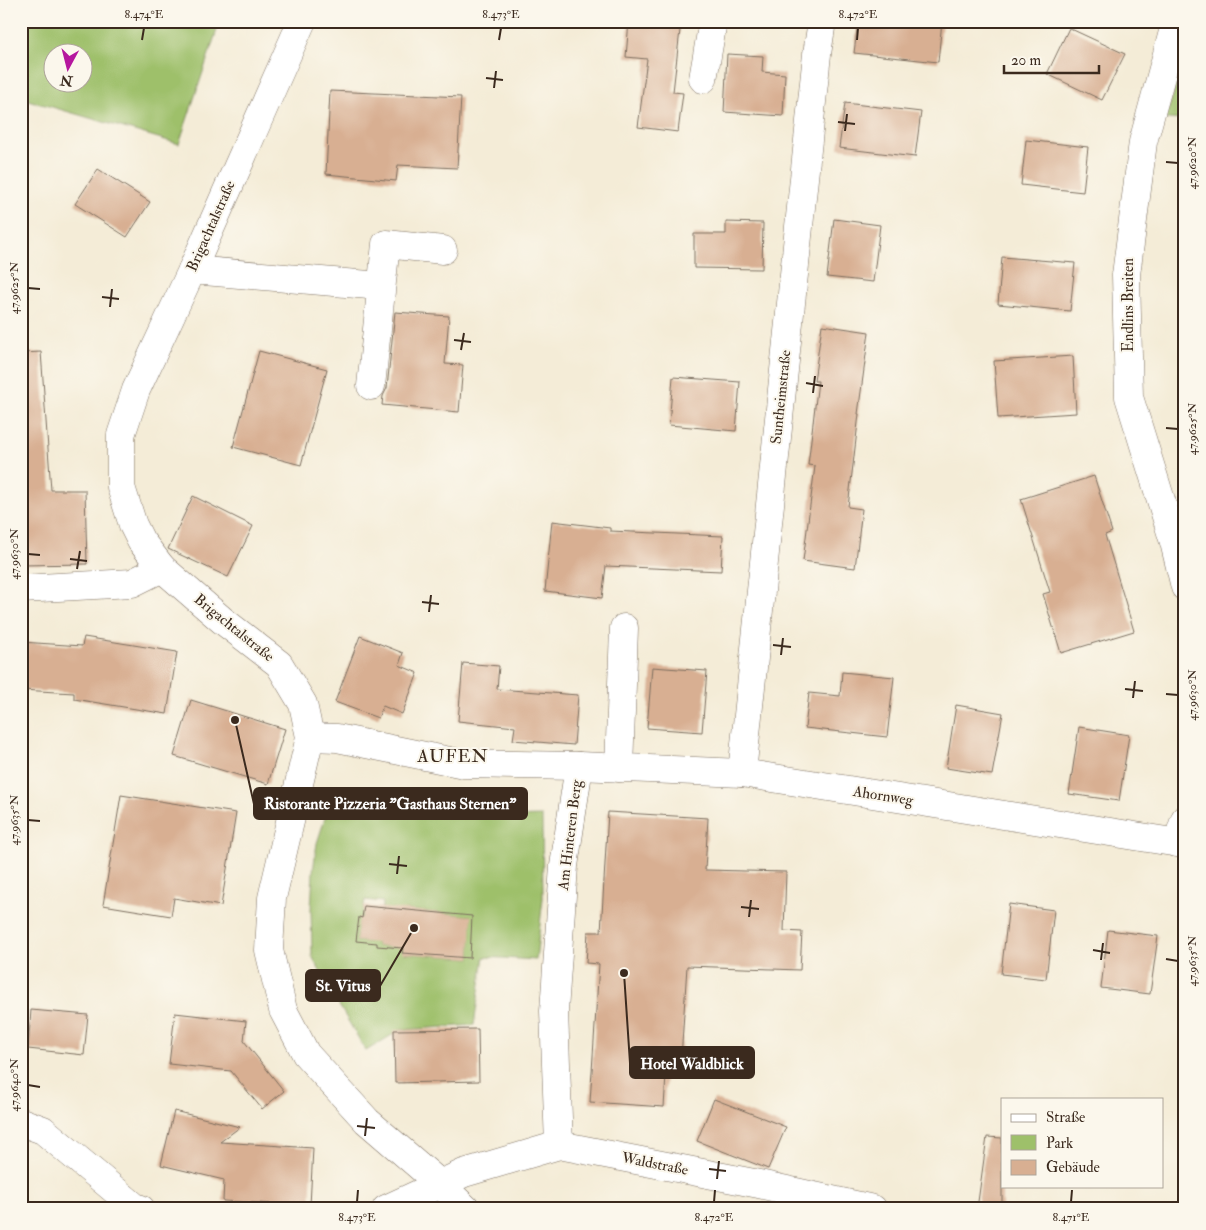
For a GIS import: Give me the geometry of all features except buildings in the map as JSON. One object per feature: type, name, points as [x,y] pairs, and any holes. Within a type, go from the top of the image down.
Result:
[{"type":"street","name":"Brigachtalstraße","points":[[302,21],[192,270],[136,390],[121,435],[121,487],[133,525],[141,541],[162,568],[222,620],[279,664],[303,704],[310,737],[272,898],[270,950],[283,1010],[306,1054],[368,1121],[466,1209]]},
{"type":"street","points":[[703,80],[713,21]]},
{"type":"street","name":"Suntheimstraße","points":[[742,773],[822,21]]},
{"type":"street","name":"Endlins Breiten","points":[[1176,21],[1142,142],[1126,275],[1130,397],[1179,543],[1185,587]]},
{"type":"street","points":[[371,386],[386,244],[443,250]]},
{"type":"street","points":[[192,270],[381,286]]},
{"type":"street","points":[[21,589],[132,583],[162,568]]},
{"type":"street","points":[[619,768],[624,628]]},
{"type":"street","name":"Am Hinteren Berg","points":[[310,737],[337,738],[464,764],[579,766],[564,866],[554,1011],[559,1145]]},
{"type":"street","name":"Ahornweg","points":[[579,766],[742,773],[1182,835]]},
{"type":"street","points":[[21,1122],[43,1130],[141,1209]]},
{"type":"street","name":"Waldstraße","points":[[386,1209],[464,1173],[559,1145],[759,1184],[873,1209]]},
{"type":"green space","points":[[21,21],[220,21],[179,144],[21,98]]},
{"type":"green space","points":[[1185,58],[1185,120],[1165,119]]},
{"type":"green space","points":[[329,806],[504,817],[542,816],[543,898],[536,960],[484,957],[474,1025],[400,1030],[366,1051],[312,956],[311,909],[317,843]],"holes":[[[365,900],[383,902],[382,915],[406,910],[471,916],[470,958],[403,953],[403,946],[377,946],[377,941],[356,941]]]},
{"type":"place","name":"Ristorante Pizzeria \"Gasthaus Sternen\"","points":[[235,720]]},
{"type":"place","name":"St. Vitus","points":[[414,928]]},
{"type":"place","name":"Hotel Waldblick","points":[[624,973]]},
{"type":"district","name":"AUFEN","points":[[453,756]]}]
